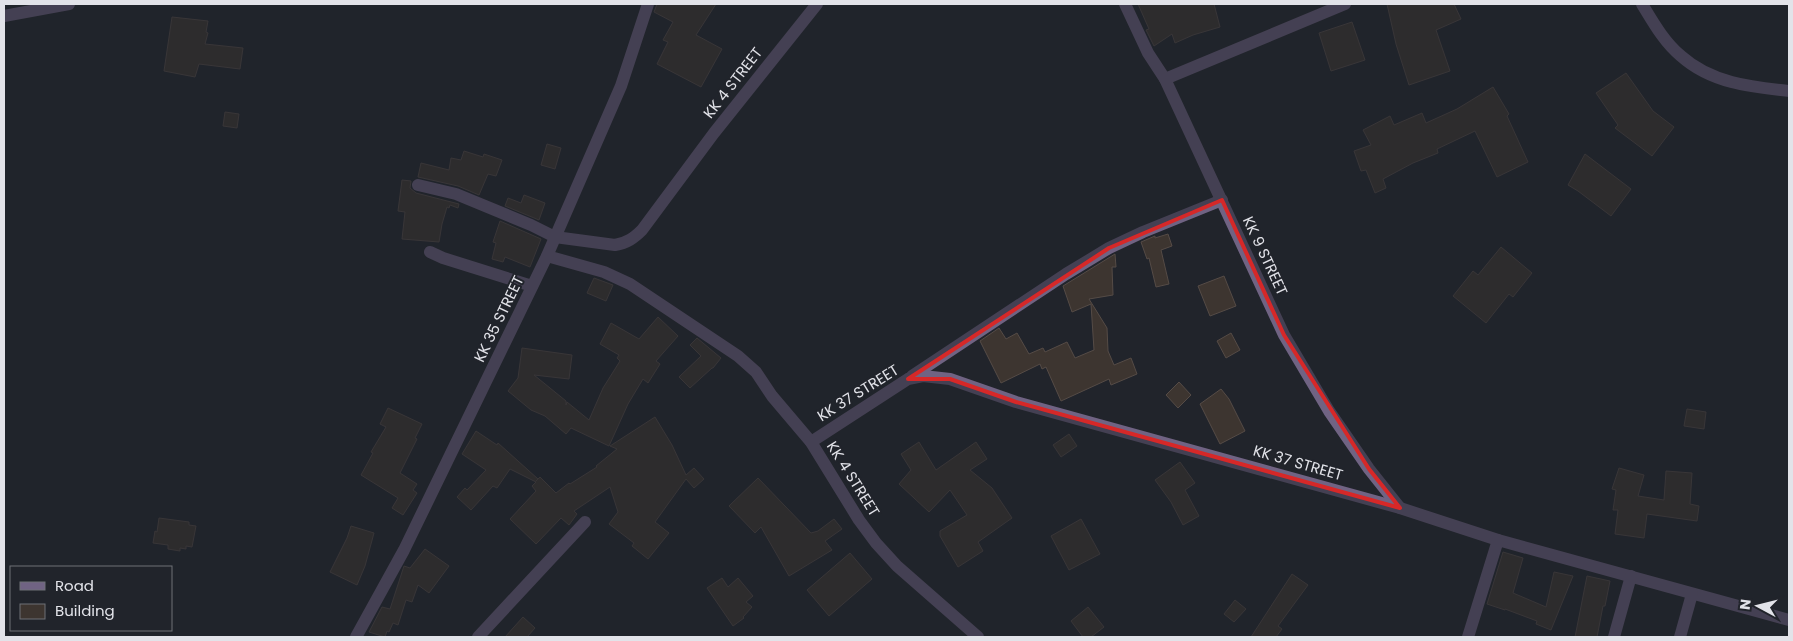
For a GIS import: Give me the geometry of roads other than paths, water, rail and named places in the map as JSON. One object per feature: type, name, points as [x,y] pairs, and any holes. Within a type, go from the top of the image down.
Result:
[{"type":"street","points":[[4,16],[69,4]]},
{"type":"street","name":"KK 35 STREET","points":[[356,637],[404,550],[547,256],[621,86],[648,4]]},
{"type":"street","name":"KK 4 STREET","points":[[555,238],[615,245],[633,239],[642,230],[714,133],[817,4]]},
{"type":"street","name":"KK 9 STREET","points":[[1125,4],[1148,52],[1165,79],[1284,335],[1330,411],[1369,469],[1400,508]]},
{"type":"street","points":[[1165,79],[1345,4]]},
{"type":"street","points":[[1642,4],[1658,30],[1680,56],[1708,74],[1734,83],[1789,90]]},
{"type":"street","points":[[418,186],[456,194],[531,225],[555,238]]},
{"type":"street","points":[[908,379],[1066,274],[1109,248],[1222,200]]},
{"type":"street","points":[[430,252],[443,258],[532,286]]},
{"type":"street","name":"KK 4 STREET","points":[[547,256],[604,272],[630,284],[738,356],[756,372],[772,396],[811,442],[859,520],[876,543],[897,566],[978,637]]},
{"type":"street","name":"KK 37 STREET","points":[[811,442],[908,379],[923,376],[950,379],[1016,402],[1400,508],[1498,540],[1789,620]]},
{"type":"street","points":[[478,637],[585,522]]},
{"type":"street","points":[[1468,637],[1498,540]]},
{"type":"street","points":[[1614,637],[1631,576]]},
{"type":"street","points":[[1680,637],[1692,594]]}]
